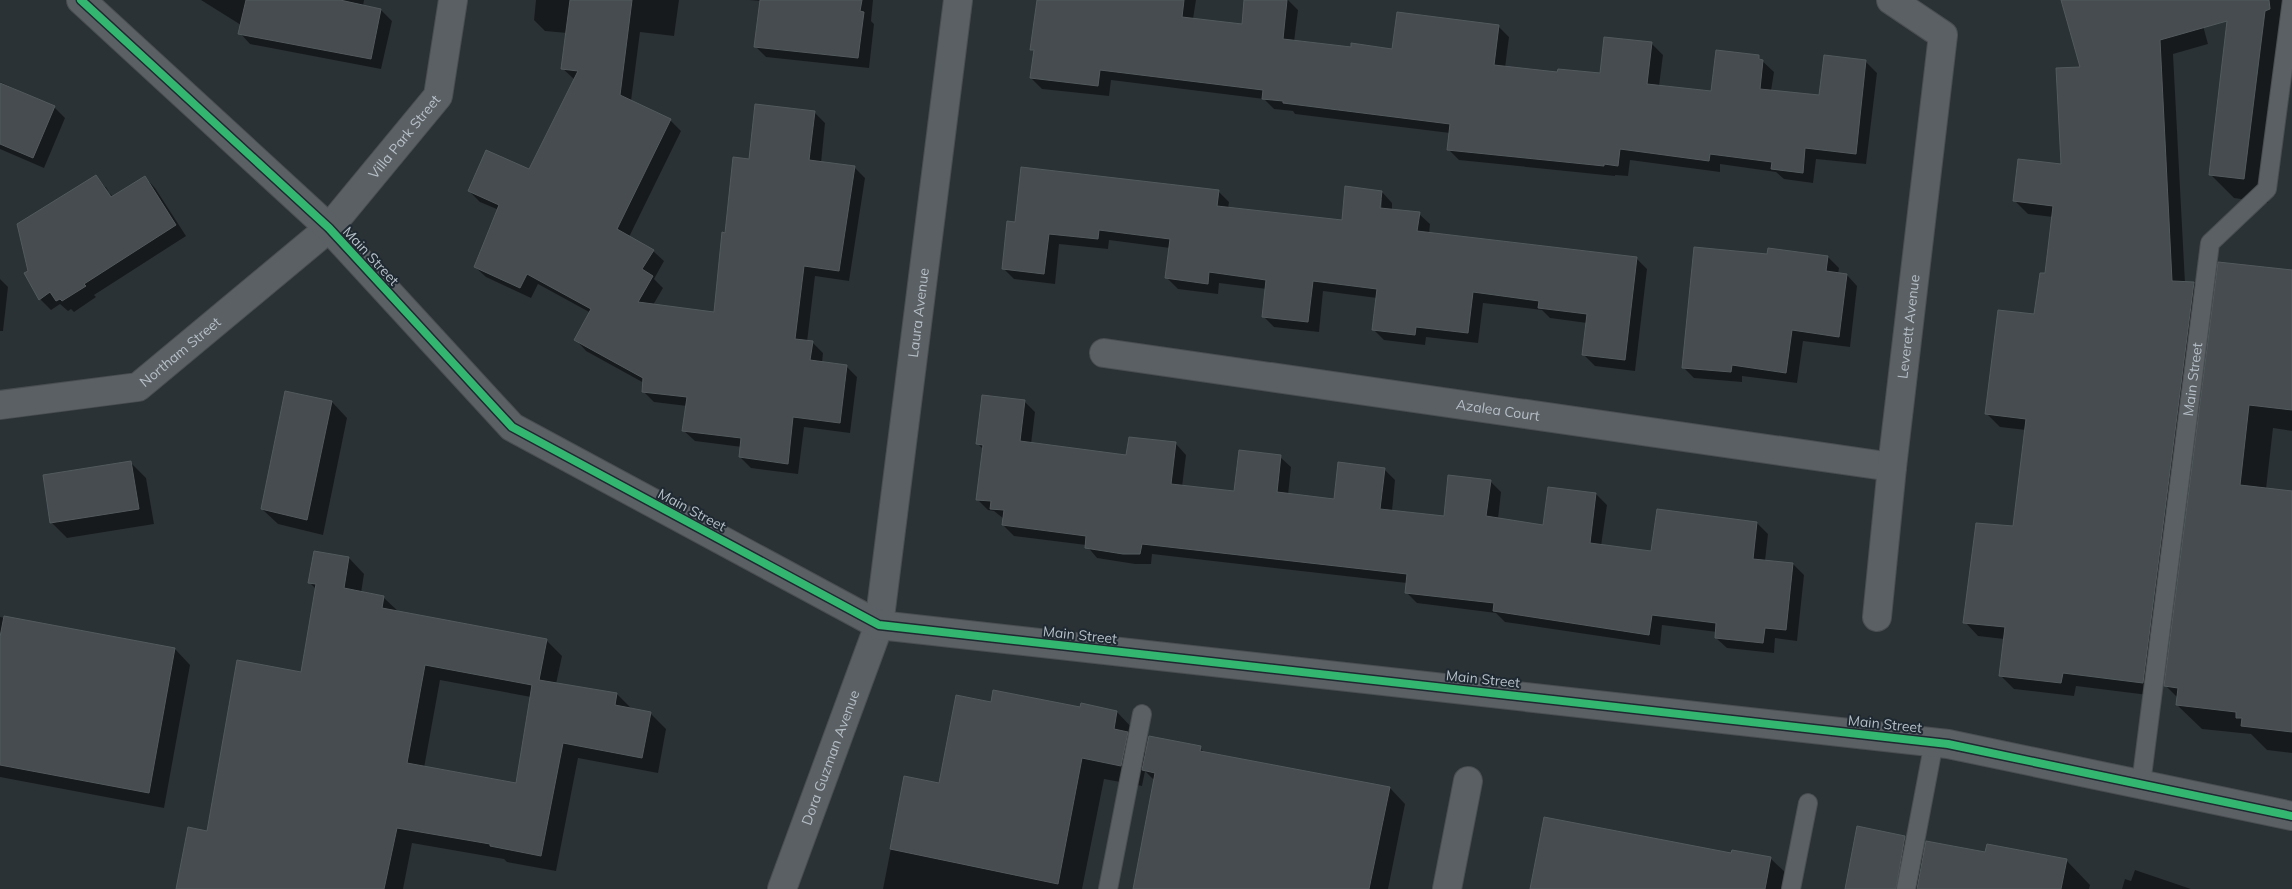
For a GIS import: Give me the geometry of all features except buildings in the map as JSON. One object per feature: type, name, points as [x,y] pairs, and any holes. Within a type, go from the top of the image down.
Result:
[{"type":"street","name":"Main Street","points":[[81,0],[329,228],[512,427],[879,625],[1934,742],[2292,816]]},
{"type":"street","name":"Villa Park Street","points":[[329,228],[438,96],[453,0]]},
{"type":"street","name":"Laura Avenue","points":[[879,625],[958,0]]},
{"type":"street","name":"Leverett Avenue","points":[[1877,617],[1892,467],[1943,36],[1890,0]]},
{"type":"street","name":"Northam Street","points":[[0,404],[138,387],[329,228]]},
{"type":"street","name":"Azalea Court","points":[[1104,353],[1892,467]]},
{"type":"street","name":"Dora Guzman Avenue","points":[[782,889],[879,625]]},
{"type":"street","points":[[1447,889],[1468,781]]},
{"type":"lane","name":"Main Street","points":[[2141,784],[2210,242],[2267,189],[2292,0]]},
{"type":"lane","points":[[1108,889],[1142,714]]},
{"type":"lane","points":[[1906,889],[1934,742]]},
{"type":"lane","points":[[1791,889],[1808,803]]},
{"type":"cycle path","points":[[81,0],[329,228],[512,427],[879,625],[1948,744],[2292,816]]}]
